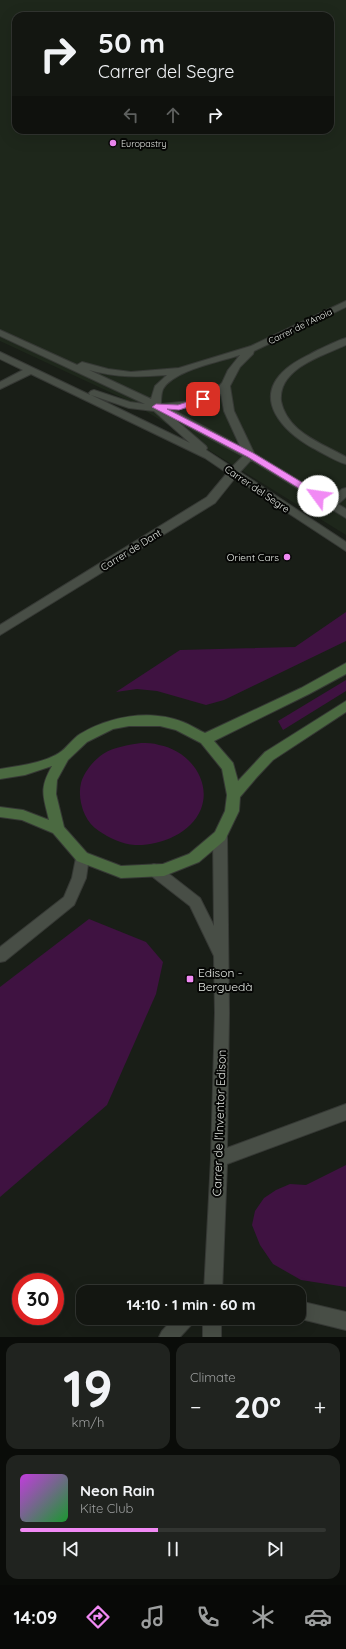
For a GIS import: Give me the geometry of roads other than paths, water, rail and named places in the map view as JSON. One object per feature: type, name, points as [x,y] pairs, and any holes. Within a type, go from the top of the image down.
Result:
[{"type":"main road","points":[[205,739],[305,692],[346,668]]},
{"type":"main road","points":[[234,795],[269,756],[346,706]]},
{"type":"main road","points":[[0,812],[22,815],[58,829],[82,856],[121,872],[164,870],[194,858],[220,836],[232,811],[234,795],[228,766],[205,739],[179,726],[160,721],[129,720],[110,725],[83,738],[64,756],[51,780],[49,794],[58,829]]},
{"type":"main road","points":[[0,774],[42,766],[64,756]]},
{"type":"street","name":"Carrer de l'Anoia","points":[[180,371],[254,348],[346,304]]},
{"type":"street","name":"Carrer del Segre","points":[[0,333],[156,407],[250,455],[346,514]]},
{"type":"street","points":[[346,341],[303,363],[289,372],[280,382],[275,399],[282,416],[296,432],[346,461]]},
{"type":"street","name":"Carrer de l'Anoia","points":[[225,386],[233,370],[242,358],[254,348]]},
{"type":"street","name":"Carrer del Segre","points":[[46,354],[100,370],[131,375],[180,371]]},
{"type":"street","name":"Carrer del Segre","points":[[0,355],[209,456],[346,547]]},
{"type":"street","points":[[0,386],[30,370]]},
{"type":"street","points":[[156,407],[155,394],[164,382],[180,371]]},
{"type":"street","name":"Carrer del Segre","points":[[62,385],[110,398],[127,405],[142,407],[179,407],[195,403],[211,396],[225,386]]},
{"type":"street","points":[[225,386],[229,411],[250,455]]},
{"type":"street","name":"Carrer del Segre","points":[[156,407],[185,432],[209,456]]},
{"type":"street","name":"Carrer de Dant","points":[[0,631],[211,500],[220,491],[233,472],[250,455]]},
{"type":"street","points":[[331,504],[346,492]]},
{"type":"street","name":"Carrer de l'Inventor Edison","points":[[213,1285],[219,1158],[222,1013],[220,836]]},
{"type":"street","points":[[0,956],[69,901],[79,878],[82,856]]},
{"type":"street","name":"Carrer de l'Inventor Edison","points":[[154,870],[195,902],[221,954]]},
{"type":"street","points":[[219,1158],[346,1112]]},
{"type":"street","points":[[306,1312],[346,1321]]},
{"type":"street","points":[[168,1337],[179,1325]]},
{"type":"street","points":[[212,1325],[212,1337]]},
{"type":"place","name":"Europastry","points":[[113,143]]},
{"type":"place","name":"Orient Cars","points":[[287,557]]},
{"type":"place","name":"Edison - Berguedà","points":[[190,979]]}]
